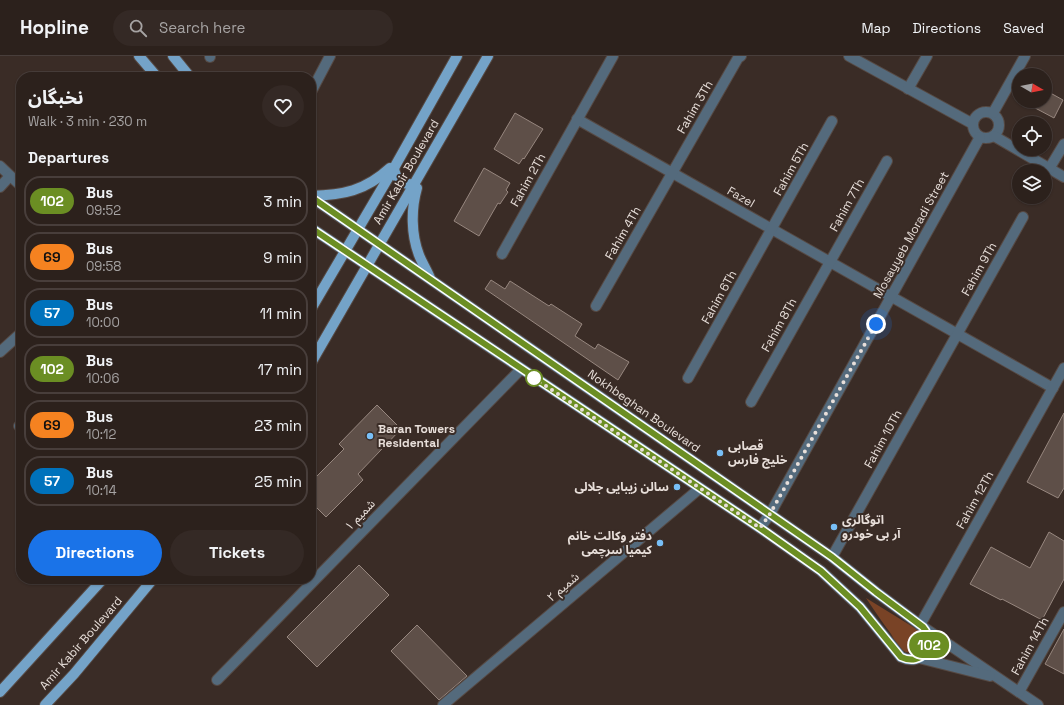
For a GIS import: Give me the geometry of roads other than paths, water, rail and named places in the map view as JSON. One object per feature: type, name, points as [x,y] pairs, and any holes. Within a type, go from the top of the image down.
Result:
[{"type":"main road","points":[[139,56],[152,72]]},
{"type":"main road","points":[[173,56],[186,72]]},
{"type":"main road","name":"Amir Kabir Boulevard","points":[[316,300],[457,56]]},
{"type":"main road","name":"Amir Kabir Boulevard","points":[[316,354],[488,56]]},
{"type":"main road","points":[[396,164],[396,175],[400,181],[408,184],[418,179]]},
{"type":"main road","points":[[316,196],[335,195],[358,189],[380,177],[396,164]]},
{"type":"main road","points":[[418,179],[413,201],[413,228],[419,255],[431,279]]},
{"type":"main road","name":"Nokhbeghan Boulevard","points":[[316,199],[832,557],[922,626]]},
{"type":"main road","points":[[316,231],[699,489],[760,528],[821,571],[860,607],[898,654],[905,659],[919,658],[926,652],[929,644],[928,635],[922,626]]},
{"type":"main road","points":[[2,688],[98,584]]},
{"type":"main road","name":"Amir Kabir Boulevard","points":[[45,705],[74,674],[149,584]]},
{"type":"street","points":[[316,83],[330,56]]},
{"type":"street","name":"Fahim 2Th","points":[[502,254],[613,56]]},
{"type":"street","name":"Fahim 3Th","points":[[672,173],[738,58],[741,56]]},
{"type":"street","points":[[849,56],[973,124]]},
{"type":"street","points":[[908,89],[926,56]]},
{"type":"street","points":[[993,113],[1026,56]]},
{"type":"street","points":[[983,112],[993,113],[997,117],[1000,127],[998,132],[989,138],[980,137],[973,129],[975,119],[983,112]]},
{"type":"street","name":"Fazel","points":[[578,119],[1053,388]]},
{"type":"street","name":"Fahim 5Th","points":[[772,229],[832,121]]},
{"type":"street","points":[[994,136],[1041,164]]},
{"type":"street","name":"Mosayyeb Moradi Street","points":[[760,528],[770,514],[980,137]]},
{"type":"street","points":[[1052,164],[1064,144]]},
{"type":"street","name":"Fahim 7Th","points":[[830,262],[887,161]]},
{"type":"street","points":[[0,166],[16,181]]},
{"type":"street","points":[[1052,171],[1064,177]]},
{"type":"street","name":"Fahim 4Th","points":[[596,306],[672,173]]},
{"type":"street","points":[[0,187],[10,176]]},
{"type":"street","name":"Fahim 9Th","points":[[957,334],[1023,217]]},
{"type":"street","name":"Fahim 6Th","points":[[688,378],[772,229]]},
{"type":"street","name":"Fahim 8Th","points":[[751,402],[830,262]]},
{"type":"street","name":"Fahim 10Th","points":[[832,557],[957,334]]},
{"type":"street","points":[[0,352],[16,338]]},
{"type":"street","name":"Fahim 12Th","points":[[922,626],[1064,368]]},
{"type":"street","name":"شمیم ۱","points":[[316,579],[521,369]]},
{"type":"street","name":"شمیم ۲","points":[[443,705],[699,489]]},
{"type":"street","name":"شمیم ۱","points":[[217,680],[311,584]]},
{"type":"street","name":"Fahim 14Th","points":[[1019,692],[1064,612]]},
{"type":"street","points":[[922,626],[1038,705]]},
{"type":"street","points":[[919,658],[1000,679]]},
{"type":"place","name":"Baran Towers Residental","points":[[370,436]]},
{"type":"place","name":"قصابی خلیج فارس","points":[[720,453]]},
{"type":"place","name":"سالن زیبایی جلالی","points":[[677,487]]},
{"type":"place","name":"اتوگالری آر بی خودرو","points":[[834,527]]},
{"type":"place","name":"دفتر وکالت خانم کیمیا سرچمی","points":[[660,543]]}]
